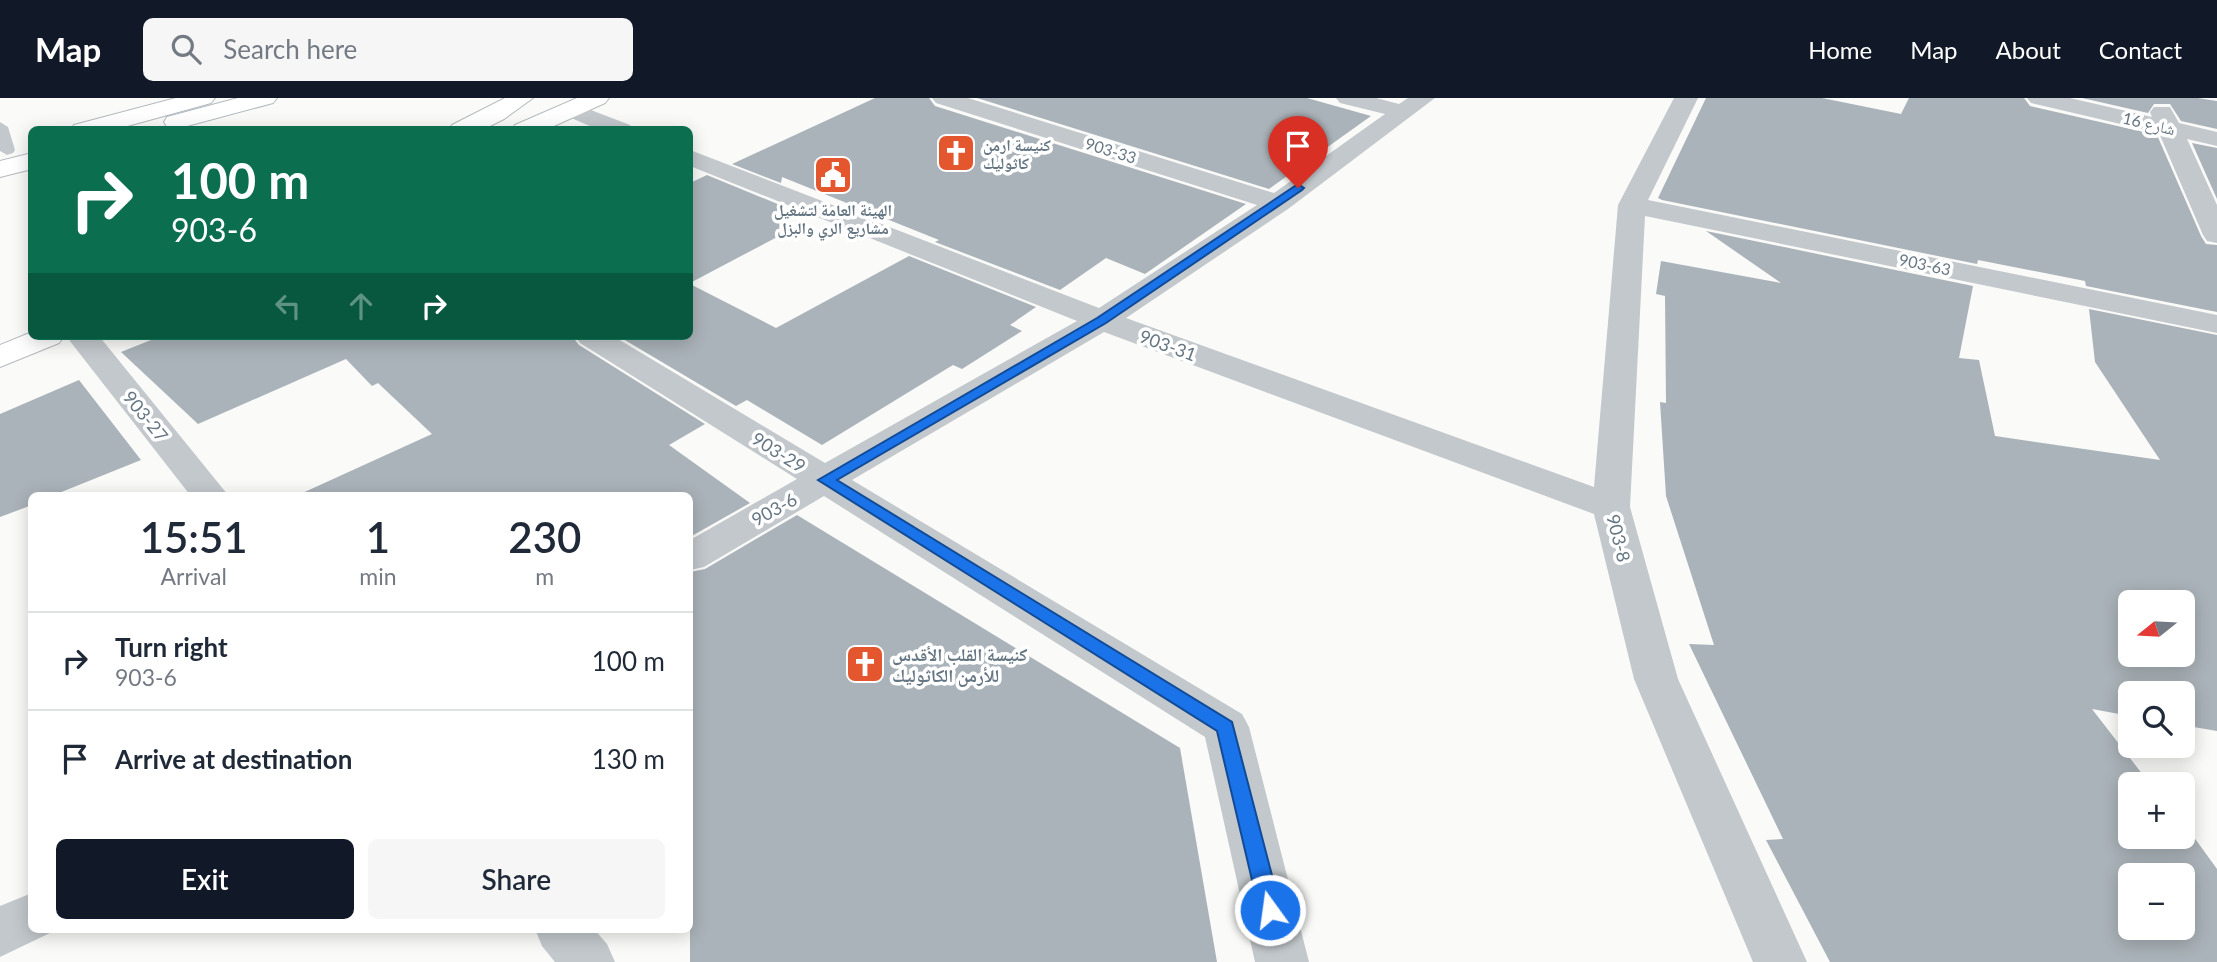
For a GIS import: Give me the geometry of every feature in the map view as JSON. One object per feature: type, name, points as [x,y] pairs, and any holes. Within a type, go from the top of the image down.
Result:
[{"type":"main road","points":[[98,126],[202,98]]},
{"type":"main road","points":[[162,126],[265,98]]},
{"type":"main road","points":[[470,126],[521,98]]},
{"type":"main road","points":[[533,126],[597,98]]},
{"type":"main road","points":[[2,149],[28,144]]},
{"type":"main road","points":[[2,149],[28,159]]},
{"type":"main road","points":[[0,331],[28,319]]},
{"type":"main road","points":[[0,357],[39,340]]},
{"type":"street","name":"903-33","points":[[943,98],[1278,203]]},
{"type":"street","points":[[1349,98],[1413,105]]},
{"type":"street","name":"903-8","points":[[1686,98],[1632,205],[1611,507],[1656,679],[1780,962]]},
{"type":"street","name":"شارع 16","points":[[2039,98],[2217,139]]},
{"type":"street","points":[[2154,98],[2171,128],[2217,235]]},
{"type":"street","name":"903-6","points":[[693,555],[1102,320],[1278,203],[1413,105]]},
{"type":"street","points":[[570,109],[611,126]]},
{"type":"street","name":"903-31","points":[[693,158],[1102,320],[1611,507]]},
{"type":"street","name":"903-63","points":[[1632,205],[2217,324]]},
{"type":"street","name":"903-27","points":[[85,340],[208,492]]},
{"type":"street","name":"903-29","points":[[598,340],[1226,727],[1282,962]]},
{"type":"street","points":[[0,933],[28,918]]},
{"type":"street","points":[[564,933],[588,962]]},
{"type":"building","points":[[875,98],[929,98],[935,106],[1246,204],[1145,274],[1106,258],[1060,290],[935,242],[939,240],[782,177],[781,183],[732,164]]},
{"type":"building","points":[[977,98],[1307,98],[1371,116],[1269,189]]},
{"type":"building","points":[[1706,98],[1822,98],[1901,114],[1909,98],[2024,98],[2030,106],[2157,135],[2201,236],[2206,244],[2217,245],[2217,312],[2086,286],[2085,281],[1978,260],[1977,264],[1662,200],[1658,198]]},
{"type":"building","points":[[2082,98],[2198,98],[2217,101],[2217,129],[2181,121],[2170,104],[2154,104],[2148,113]]},
{"type":"building","points":[[2192,143],[2217,148],[2217,199]]},
{"type":"building","points":[[707,175],[780,205],[779,236],[693,281],[693,182]]},
{"type":"building","points":[[1706,231],[1973,286],[1959,358],[1979,360],[1995,436],[2160,460],[2095,362],[2089,309],[2217,335],[2217,731],[2195,727],[2195,681],[2118,681],[2118,714],[2092,709],[2118,743],[2118,758],[2130,758],[2141,772],[2118,772],[2118,849],[2195,849],[2195,839],[2217,869],[2217,962],[1830,962],[1766,840],[1783,839],[1689,644],[1714,645],[1666,496],[1660,402],[1666,403],[1665,296],[1656,294],[1661,261],[1781,283]]},
{"type":"building","points":[[909,256],[1036,307],[1010,325],[1022,331],[962,369],[953,365],[822,445],[747,400],[736,406],[625,340],[693,340],[693,286],[776,328]]},
{"type":"building","points":[[151,340],[575,340],[705,424],[669,445],[750,503],[693,535],[693,492],[305,492],[432,434],[378,383],[372,386],[346,359],[198,424],[121,352]]},
{"type":"building","points":[[79,380],[141,460],[61,492],[28,492],[28,506],[0,517],[0,414]]},
{"type":"building","name":"كنيسة القلب الأقدس للأرمن الكاثوليك","points":[[797,515],[1180,748],[1217,962],[690,962],[690,933],[693,933],[693,571],[705,569]]},
{"type":"place","name":"كنيسة ارمن كاثوليك","points":[[956,153]]},
{"type":"place","name":"الهيئة العامة لتشغيل مشاريع الري والبزل","points":[[833,175]]},
{"type":"place","name":"كنيسة القلب الأقدس للأرمن الكاثوليك","points":[[865,664]]},
{"type":"route","points":[[1270,910],[1226,727],[826,480],[1102,320],[1298,188]]}]
